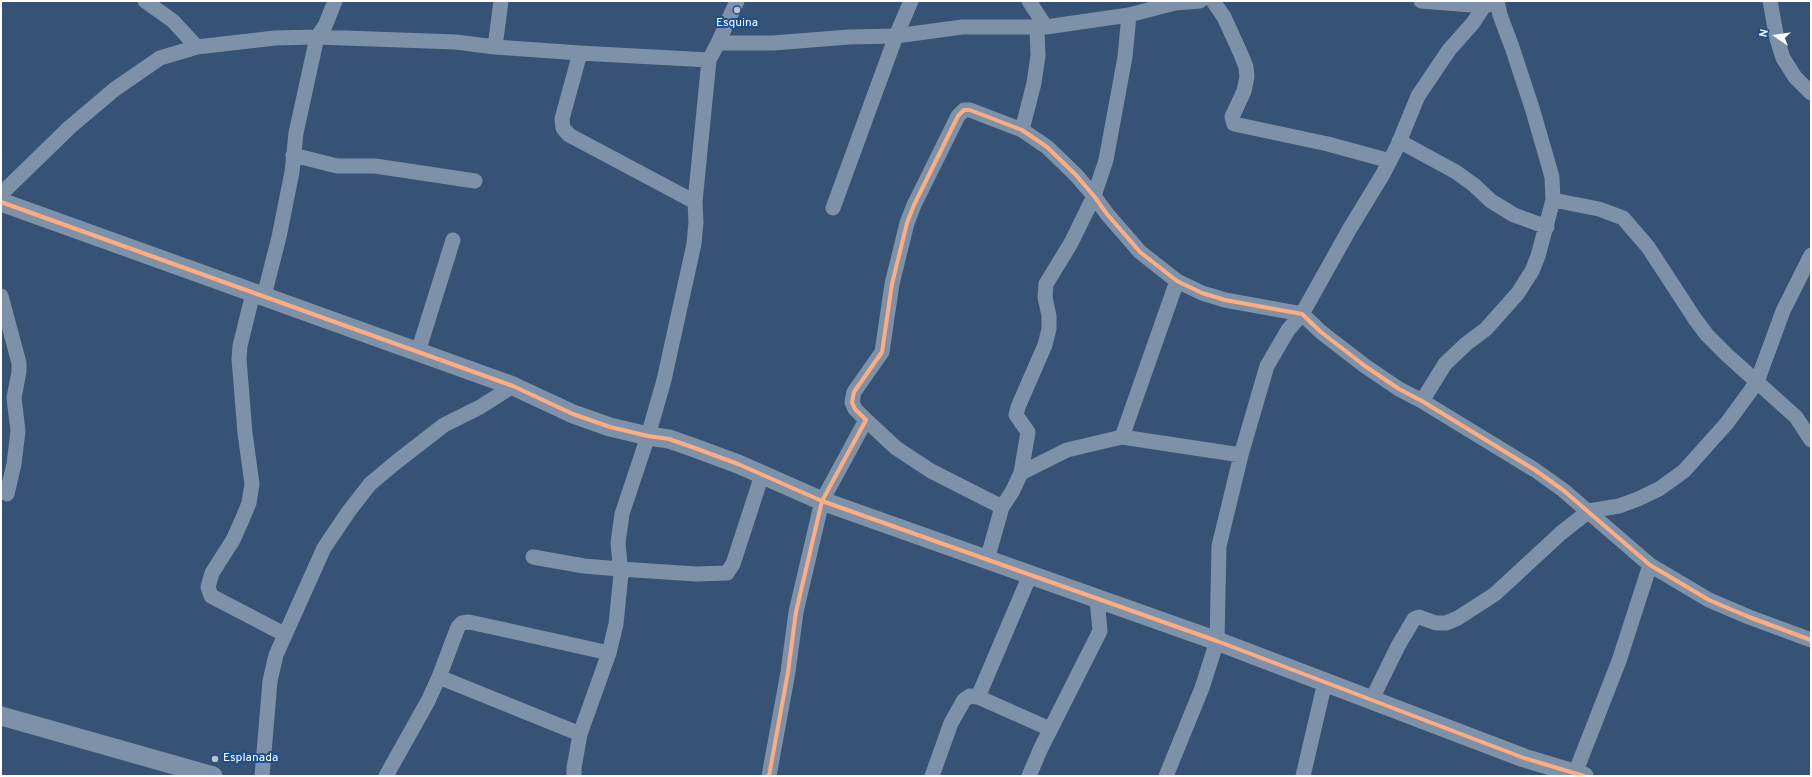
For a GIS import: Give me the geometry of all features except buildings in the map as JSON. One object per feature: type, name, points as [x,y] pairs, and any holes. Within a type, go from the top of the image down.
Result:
[{"type":"street","points":[[145,1],[173,21],[197,47]]},
{"type":"street","points":[[284,634],[211,596],[208,587],[212,573],[233,540],[249,503],[252,484],[245,433],[239,359],[240,346],[279,237],[292,172],[293,155],[317,37],[325,26],[335,1]]},
{"type":"street","points":[[495,47],[501,1]]},
{"type":"street","points":[[574,776],[580,734],[614,638],[620,599],[619,536],[622,514],[648,436],[664,380],[694,244],[696,222],[695,202],[709,60],[737,1]]},
{"type":"street","points":[[833,208],[896,36],[911,1]]},
{"type":"street","points":[[1022,130],[1034,83],[1042,27],[1029,1]]},
{"type":"street","points":[[718,42],[773,43],[849,37],[896,36],[962,27],[1042,27],[1129,15],[1176,2],[1200,1]]},
{"type":"street","points":[[1213,1],[1224,17],[1246,67],[1247,77],[1244,91],[1232,117],[1234,124],[1328,144],[1390,161]]},
{"type":"street","points":[[1421,1],[1495,2]]},
{"type":"street","points":[[1770,1],[1777,39],[1783,58],[1795,77],[1811,93]]},
{"type":"street","points":[[1166,776],[1202,688],[1218,641],[1218,546],[1241,454],[1267,366],[1288,330],[1302,314],[1390,161],[1418,96],[1429,78],[1449,50],[1473,23],[1495,2]]},
{"type":"street","points":[[1422,401],[1445,364],[1466,344],[1486,329],[1518,293],[1532,271],[1553,200],[1552,177],[1534,112],[1495,2]]},
{"type":"street","points":[[987,560],[1002,507],[1012,492],[1021,473],[1028,432],[1016,415],[1049,329],[1049,316],[1045,297],[1046,284],[1071,243],[1094,196],[1106,160],[1125,58],[1129,15]]},
{"type":"street","points":[[1,194],[70,127],[115,89],[160,58],[197,47],[275,38],[317,37],[456,42],[495,47],[709,60]]},
{"type":"street","points":[[580,53],[562,119],[563,128],[569,135],[695,202]]},
{"type":"street","points":[[1002,507],[967,491],[931,471],[896,448],[855,409],[852,402],[854,392],[882,352],[892,284],[907,223],[922,187],[958,116],[964,110],[970,110],[1022,130],[1047,147],[1076,175],[1140,252],[1177,281],[1202,293],[1225,300],[1302,314],[1321,332],[1365,366],[1399,389],[1422,401],[1535,470],[1589,511],[1650,565],[1709,600],[1749,617],[1811,640]]},
{"type":"street","points":[[1399,141],[1456,172],[1474,185],[1491,201],[1514,215],[1546,226]]},
{"type":"street","points":[[293,155],[337,166],[375,166],[475,181]]},
{"type":"street","points":[[1553,200],[1599,209],[1623,218],[1648,248],[1695,319],[1708,335],[1757,382],[1804,418],[1811,440]]},
{"type":"street","points":[[1,202],[513,386],[573,414],[610,427],[648,436],[669,439],[738,464],[822,501],[1218,641],[1524,758],[1578,775],[1619,661],[1650,565]]},
{"type":"street","points":[[418,352],[453,240]]},
{"type":"street","points":[[1372,699],[1398,646],[1414,619],[1419,618],[1446,623],[1458,618],[1495,594],[1561,533],[1589,511],[1619,506],[1638,499],[1658,489],[1684,471],[1727,423],[1757,382],[1780,318],[1805,278],[1811,255]]},
{"type":"street","points":[[1122,437],[1177,281]]},
{"type":"street","points":[[1,296],[19,363],[19,372],[14,398],[18,431],[14,464],[7,494]]},
{"type":"street","points":[[262,776],[270,681],[276,655],[284,634],[324,548],[349,511],[370,484],[444,425],[480,407],[513,386]]},
{"type":"street","points":[[769,776],[788,672],[796,612],[822,501],[866,420]]},
{"type":"street","points":[[1021,473],[1067,450],[1122,437],[1241,454]]},
{"type":"street","points":[[533,557],[584,566],[620,569],[696,574],[727,573],[733,564],[762,475]]},
{"type":"street","points":[[978,697],[1030,575]]},
{"type":"street","points":[[1029,776],[1050,729],[1100,631],[1097,599]]},
{"type":"street","points":[[386,776],[440,678],[458,627],[462,623],[469,622],[521,632],[609,653]]},
{"type":"street","points":[[440,678],[580,734]]},
{"type":"street","points":[[1303,776],[1325,682]]},
{"type":"street","points":[[932,776],[951,723],[964,700],[970,696],[978,697],[1050,729]]},
{"type":"street","points":[[1,716],[213,776]]},
{"type":"cycle path","points":[[769,776],[788,672],[796,612],[822,501],[866,420],[855,409],[852,402],[854,392],[882,352],[892,284],[907,223],[914,205],[958,116],[964,110],[970,110],[1022,130],[1047,147],[1076,175],[1140,252],[1177,281],[1202,293],[1225,300],[1302,314],[1321,332],[1365,366],[1399,389],[1422,401],[1535,470],[1563,490],[1650,565],[1709,600],[1749,617],[1811,640]]},
{"type":"cycle path","points":[[1,202],[513,386],[573,414],[610,427],[648,436],[669,439],[692,447],[738,464],[822,501],[1217,641],[1524,758],[1584,776]]},
{"type":"place","name":"Esquina","points":[[737,10]]},
{"type":"place","name":"Esplanada","points":[[215,759]]}]
